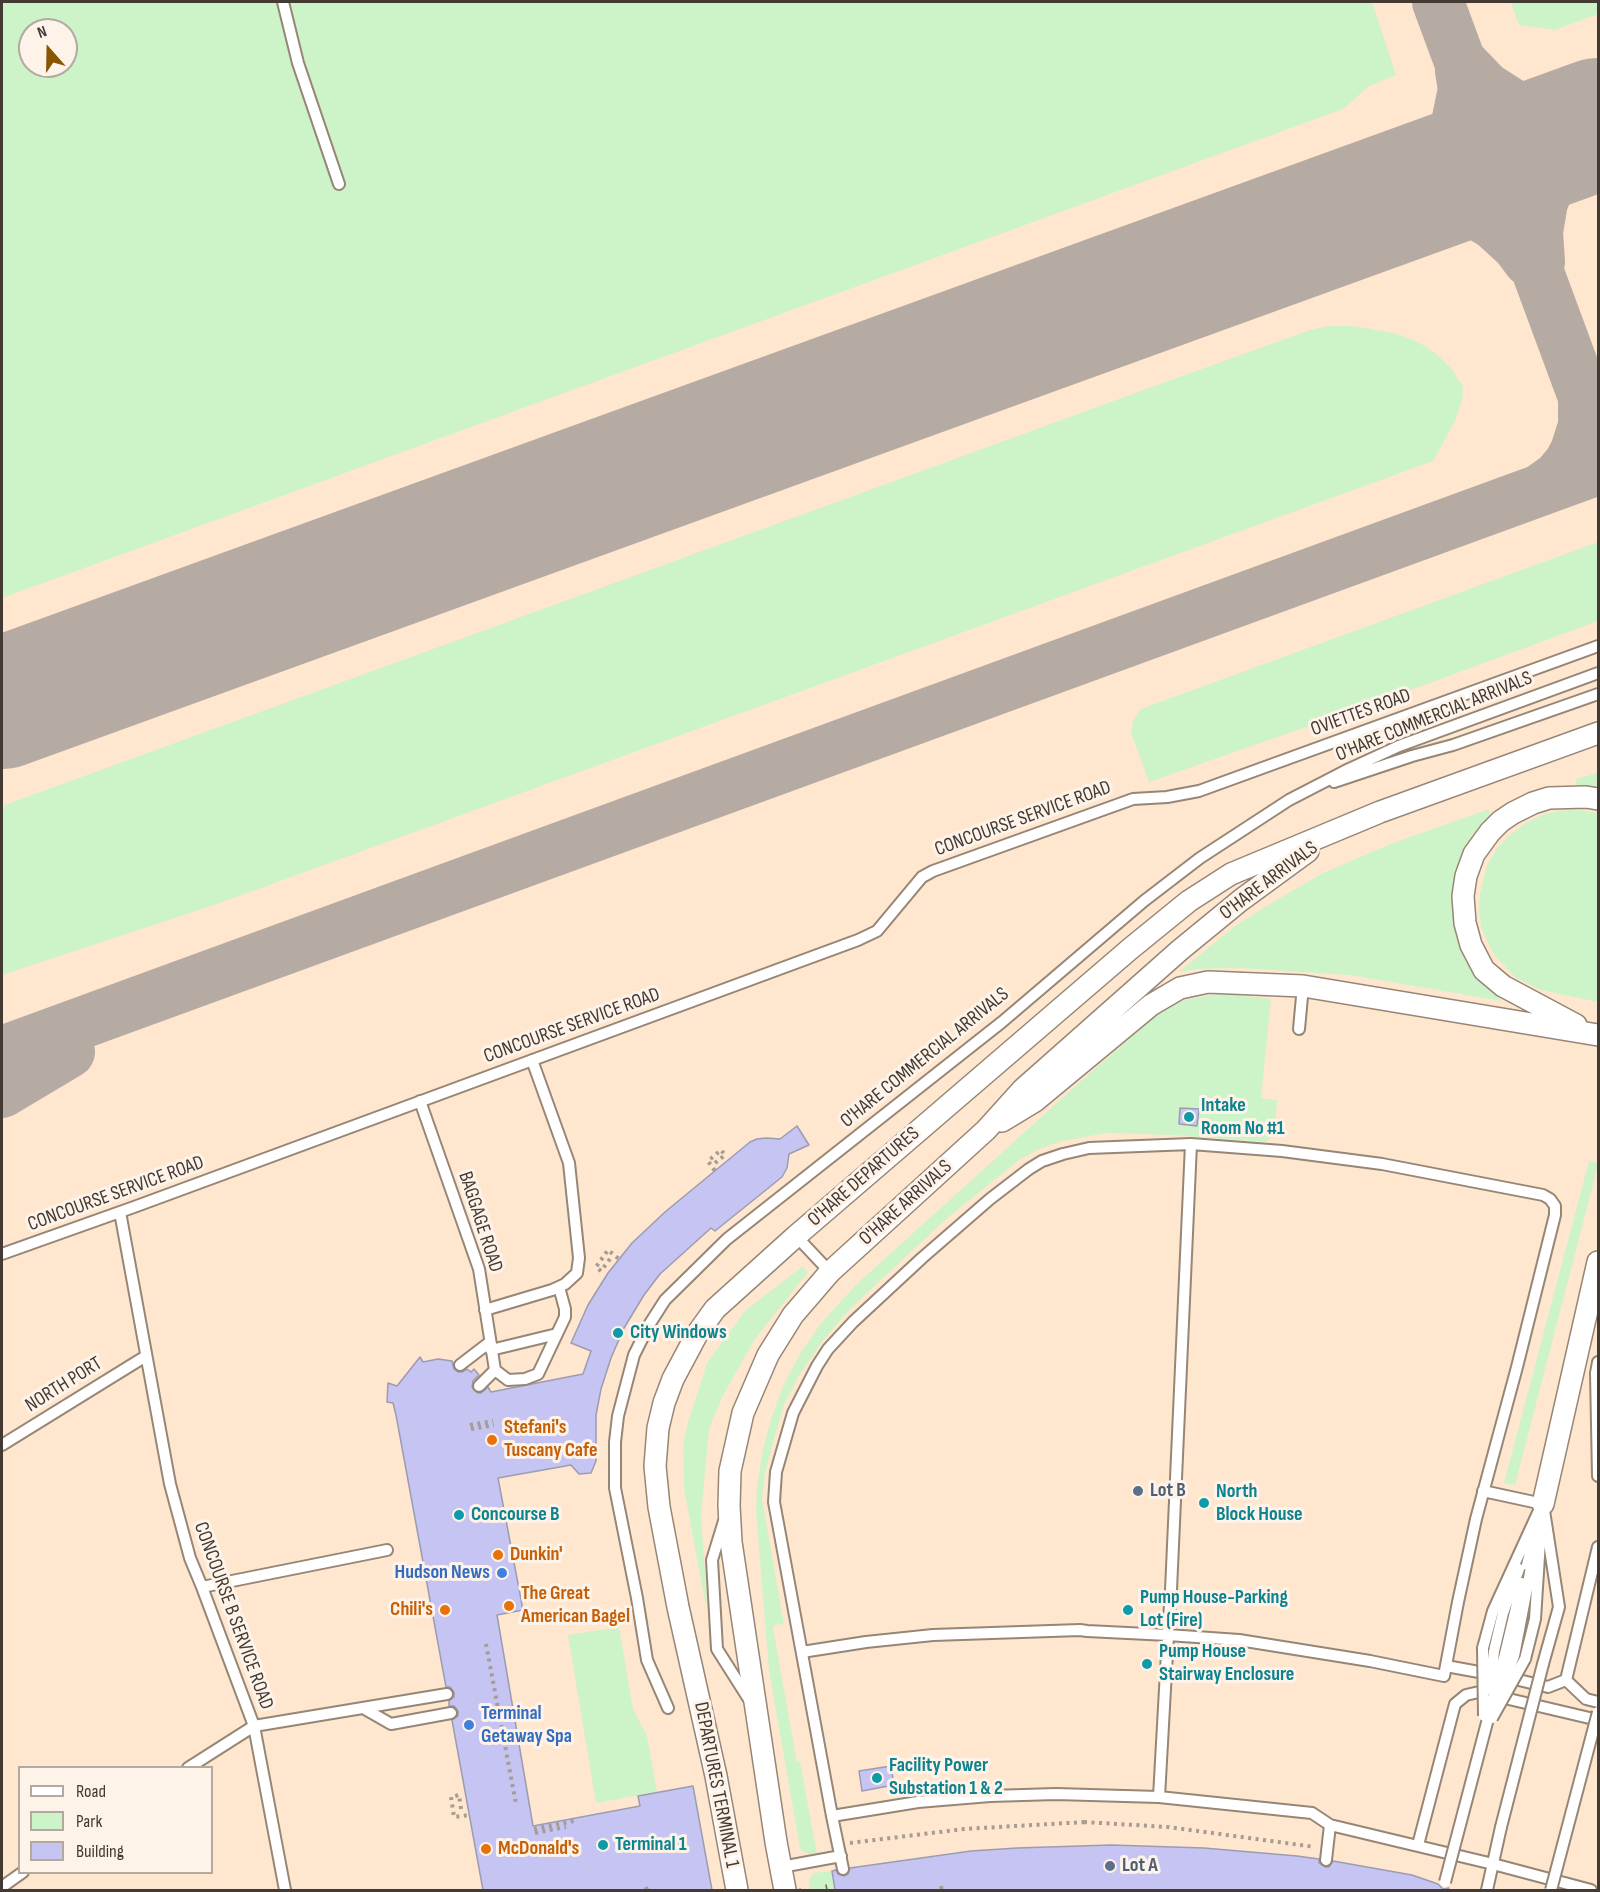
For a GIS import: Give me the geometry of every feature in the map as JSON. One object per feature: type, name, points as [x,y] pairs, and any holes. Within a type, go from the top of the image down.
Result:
[{"type":"street","points":[[1335,831],[1380,812],[1599,733]]},
{"type":"street","points":[[1596,1035],[1503,986],[1484,970],[1471,945],[1463,912],[1463,896],[1466,876],[1474,854],[1490,832],[1507,817],[1533,803],[1549,798],[1599,799]]},
{"type":"street","name":"O'HARE ARRIVALS","points":[[785,1890],[755,1709],[731,1542],[729,1506],[730,1471],[743,1413],[754,1382],[768,1354],[793,1315],[830,1272],[986,1130],[1023,1089],[1180,950],[1241,900],[1335,831]]},
{"type":"street","name":"O'HARE DEPARTURES","points":[[695,1680],[658,1508],[655,1466],[658,1428],[673,1379],[696,1334],[715,1308],[1130,949],[1189,901],[1231,874],[1335,831]]},
{"type":"street","points":[[986,1130],[1035,1101],[1151,1005],[1180,988],[1208,982],[1303,986],[1596,1035]]},
{"type":"street","points":[[1542,1504],[1599,1262]]},
{"type":"street","name":"DEPARTURES TERMINAL 1","points":[[695,1680],[737,1890]]},
{"type":"lane","points":[[283,2],[298,63],[339,184]]},
{"type":"lane","name":"OVIETTES ROAD","points":[[1133,799],[1167,797],[1199,791],[1599,646]]},
{"type":"lane","name":"O'HARE COMMERCIAL ARRIVALS","points":[[668,1708],[647,1660],[615,1488],[615,1442],[618,1416],[631,1365],[644,1335],[665,1300],[726,1239],[1002,1022],[1153,894],[1200,858],[1289,800],[1349,769],[1399,746],[1599,674]]},
{"type":"lane","points":[[1303,792],[1453,745],[1599,694]]},
{"type":"lane","points":[[1566,745],[1599,720]]},
{"type":"lane","name":"CONCOURSE SERVICE ROAD","points":[[2,1254],[858,940],[877,932],[922,877],[933,871],[1133,799]]},
{"type":"lane","points":[[1299,1029],[1303,986]]},
{"type":"lane","points":[[485,1310],[559,1287],[577,1273],[579,1257],[569,1163],[532,1060]]},
{"type":"lane","name":"BAGGAGE ROAD","points":[[420,1101],[479,1269],[495,1370]]},
{"type":"lane","points":[[1159,1797],[1191,1144]]},
{"type":"lane","points":[[802,1652],[933,1635],[1080,1630],[1239,1640],[1305,1649],[1444,1676],[1458,1602],[1484,1491],[1555,1215],[1555,1206],[1543,1195],[1382,1164],[1282,1151],[1191,1144],[1089,1148],[1042,1161],[1017,1178],[954,1229],[854,1322],[828,1349],[807,1384],[794,1413],[776,1472],[774,1502],[832,1816],[843,1869]]},
{"type":"lane","name":"CONCOURSE B SERVICE ROAD","points":[[120,1212],[170,1484],[190,1558],[254,1726],[285,1890]]},
{"type":"lane","points":[[796,1236],[830,1272]]},
{"type":"lane","points":[[478,1386],[495,1370],[508,1380],[525,1379],[538,1374],[565,1317],[566,1309],[559,1287]]},
{"type":"lane","points":[[460,1365],[490,1346],[557,1334]]},
{"type":"lane","name":"NORTH PORT","points":[[2,1445],[146,1356]]},
{"type":"lane","points":[[1599,1362],[1596,1373],[1599,1476]]},
{"type":"lane","points":[[1484,1491],[1542,1504]]},
{"type":"lane","points":[[1484,1731],[1483,1648],[1492,1611],[1542,1504]]},
{"type":"lane","points":[[1445,1882],[1484,1731],[1510,1655],[1542,1504]]},
{"type":"lane","points":[[1484,1731],[1510,1655],[1535,1619],[1542,1504]]},
{"type":"lane","points":[[1487,1890],[1501,1827],[1559,1607],[1542,1504]]},
{"type":"lane","points":[[729,1506],[712,1560],[717,1649],[755,1709]]},
{"type":"lane","points":[[1566,1680],[1599,1547]]},
{"type":"lane","points":[[202,1587],[387,1550]]},
{"type":"lane","points":[[1446,1666],[1548,1687],[1566,1680]]},
{"type":"lane","points":[[1566,1680],[1586,1699],[1599,1702]]},
{"type":"lane","points":[[1418,1845],[1455,1704],[1466,1695],[1479,1692],[1599,1720]]},
{"type":"lane","points":[[190,1766],[254,1726],[447,1694]]},
{"type":"lane","points":[[362,1708],[391,1724],[451,1713]]},
{"type":"lane","points":[[1551,1890],[1599,1712]]},
{"type":"lane","points":[[832,1816],[918,1802],[990,1796],[1056,1794],[1159,1797],[1312,1813],[1330,1825],[1418,1845],[1591,1890]]},
{"type":"lane","points":[[1327,1855],[1330,1825]]},
{"type":"lane","points":[[781,1867],[839,1850]]},
{"type":"lane","points":[[2,1887],[20,1874]]},
{"type":"path","points":[[715,1163],[724,1155],[721,1150],[708,1161],[715,1171]]},
{"type":"path","points":[[610,1259],[601,1271],[596,1267],[608,1250],[619,1259]]},
{"type":"path","points":[[470,1427],[494,1423]]},
{"type":"path","points":[[486,1644],[516,1804]]},
{"type":"path","points":[[461,1809],[459,1795],[451,1797],[454,1817],[469,1815]]},
{"type":"path","points":[[566,1827],[534,1831],[574,1821]]},
{"type":"path","points":[[839,1850],[964,1829],[1084,1822],[1168,1827],[1327,1855]]},
{"type":"path","points":[[669,1842],[681,1840]]},
{"type":"shaded area","points":[[2,2],[1598,2],[1598,1890],[2,1890]]},
{"type":"green space","points":[[2,2],[1372,2],[1396,75],[1369,86],[1343,109],[2,598]]},
{"type":"green space","points":[[1511,2],[1598,2],[1598,14],[1555,30],[1519,25]]},
{"type":"green space","points":[[1328,326],[1354,326],[1398,334],[1418,342],[1435,353],[1451,368],[1463,387],[1462,401],[1455,421],[1433,461],[217,904],[2,975],[2,806],[1185,375],[1310,330]]},
{"type":"green space","points":[[1598,542],[1598,621],[1389,698],[1149,782],[1131,733],[1133,720],[1141,709]]},
{"type":"green space","points":[[1598,773],[1598,790],[1576,786],[1576,779]]},
{"type":"green space","points":[[1489,809],[1490,818],[1467,851],[1479,976],[1502,1001],[1350,975],[1241,968],[1180,971],[1235,926],[1321,874],[1388,845]]},
{"type":"green space","points":[[1577,810],[1598,813],[1598,1002],[1541,990],[1515,977],[1495,956],[1488,943],[1481,927],[1479,910],[1480,894],[1487,865],[1498,847],[1526,823],[1542,815]]},
{"type":"green space","points":[[1223,993],[1271,999],[1261,1098],[1277,1100],[1274,1135],[1265,1142],[1106,1133],[1058,1142],[1037,1150],[1019,1160],[947,1218],[851,1308],[824,1339],[798,1377],[784,1405],[765,1474],[762,1499],[784,1624],[775,1625],[773,1628],[797,1762],[800,1762],[817,1854],[811,1855],[804,1852],[800,1848],[769,1671],[756,1511],[757,1486],[763,1449],[783,1386],[801,1352],[822,1322],[858,1283],[1080,1082],[1158,1014],[1184,1000]]},
{"type":"green space","points":[[1589,1161],[1598,1163],[1598,1165],[1515,1485],[1504,1483]]},
{"type":"green space","points":[[803,1266],[808,1272],[755,1339],[722,1397],[709,1429],[701,1516],[707,1602],[705,1602],[684,1488],[683,1445],[688,1422],[707,1363],[745,1311]]},
{"type":"green space","points":[[619,1627],[633,1709],[647,1736],[657,1792],[596,1803],[568,1635]]},
{"type":"green space","points":[[832,1871],[835,1890],[810,1890],[809,1878],[814,1873]]},
{"type":"building","name":"Intake Room No #1","points":[[1180,1108],[1199,1109],[1197,1126],[1179,1124]]},
{"type":"building","name":"Concourse B","points":[[797,1126],[809,1145],[789,1154],[787,1168],[782,1177],[715,1231],[711,1228],[660,1274],[624,1328],[601,1389],[596,1415],[596,1461],[591,1473],[579,1474],[571,1465],[498,1478],[523,1610],[497,1615],[533,1826],[640,1806],[638,1796],[693,1786],[712,1890],[483,1890],[452,1720],[458,1716],[458,1711],[454,1706],[449,1706],[454,1692],[450,1687],[446,1687],[396,1415],[393,1403],[387,1402],[388,1383],[397,1386],[420,1357],[423,1362],[438,1359],[452,1361],[454,1369],[458,1372],[467,1369],[471,1372],[474,1369],[479,1375],[473,1381],[472,1387],[478,1393],[488,1387],[491,1392],[583,1374],[591,1351],[571,1343],[588,1305],[608,1273],[632,1243],[665,1212],[750,1142],[766,1138],[780,1139]]},
{"type":"building","name":"Facility Power Substation 1 & 2","points":[[891,1766],[894,1785],[862,1791],[859,1771]]},
{"type":"building","name":"Lot A","points":[[1111,1845],[1204,1848],[1297,1856],[1319,1859],[1319,1863],[1325,1867],[1329,1867],[1333,1861],[1412,1875],[1438,1884],[1443,1889],[1449,1888],[1448,1890],[835,1890],[832,1871],[836,1870],[838,1874],[844,1876],[848,1874],[850,1868],[971,1851]]},
{"type":"taxiway","points":[[1438,2],[1584,397],[1584,426],[1576,451],[1558,477],[1540,490]]},
{"type":"taxiway","points":[[1461,62],[1486,88],[1525,113],[1570,124],[1598,120]]},
{"type":"taxiway","points":[[1376,203],[1408,189],[1437,162],[1456,128],[1464,89],[1461,71]]},
{"type":"taxiway","points":[[1539,262],[1537,232],[1542,202],[1553,176],[1567,154],[1598,128]]},
{"type":"taxiway","points":[[1372,205],[1401,200],[1432,200],[1474,212],[1494,224],[1517,245],[1529,261]]},
{"type":"taxiway","points":[[2,1052],[1598,469]]},
{"type":"taxiway","points":[[2,1092],[69,1052]]},
{"type":"runway","points":[[2,703],[1598,124]]},
{"type":"tram line","points":[[826,1885],[827,1890]]},
{"type":"place","name":"Intake Room No #1","points":[[1189,1117]]},
{"type":"place","name":"City Windows","points":[[618,1333]]},
{"type":"place","name":"Stefani's Tuscany Cafe","points":[[492,1440]]},
{"type":"place","name":"Lot B","points":[[1138,1491]]},
{"type":"place","name":"North Block House","points":[[1204,1503]]},
{"type":"place","name":"Concourse B","points":[[459,1515]]},
{"type":"place","name":"Dunkin'","points":[[498,1555]]},
{"type":"place","name":"Hudson News","points":[[502,1573]]},
{"type":"place","name":"The Great American Bagel","points":[[509,1606]]},
{"type":"place","name":"Chili's","points":[[445,1610]]},
{"type":"place","name":"Pump House-Parking Lot (Fire)","points":[[1128,1610]]},
{"type":"place","name":"Pump House Stairway Enclosure","points":[[1147,1664]]},
{"type":"place","name":"Terminal Getaway Spa","points":[[469,1725]]},
{"type":"place","name":"Facility Power Substation 1 & 2","points":[[877,1778]]},
{"type":"place","name":"Terminal 1","points":[[603,1845]]},
{"type":"place","name":"McDonald's","points":[[486,1849]]},
{"type":"place","name":"Lot A","points":[[1110,1866]]}]
